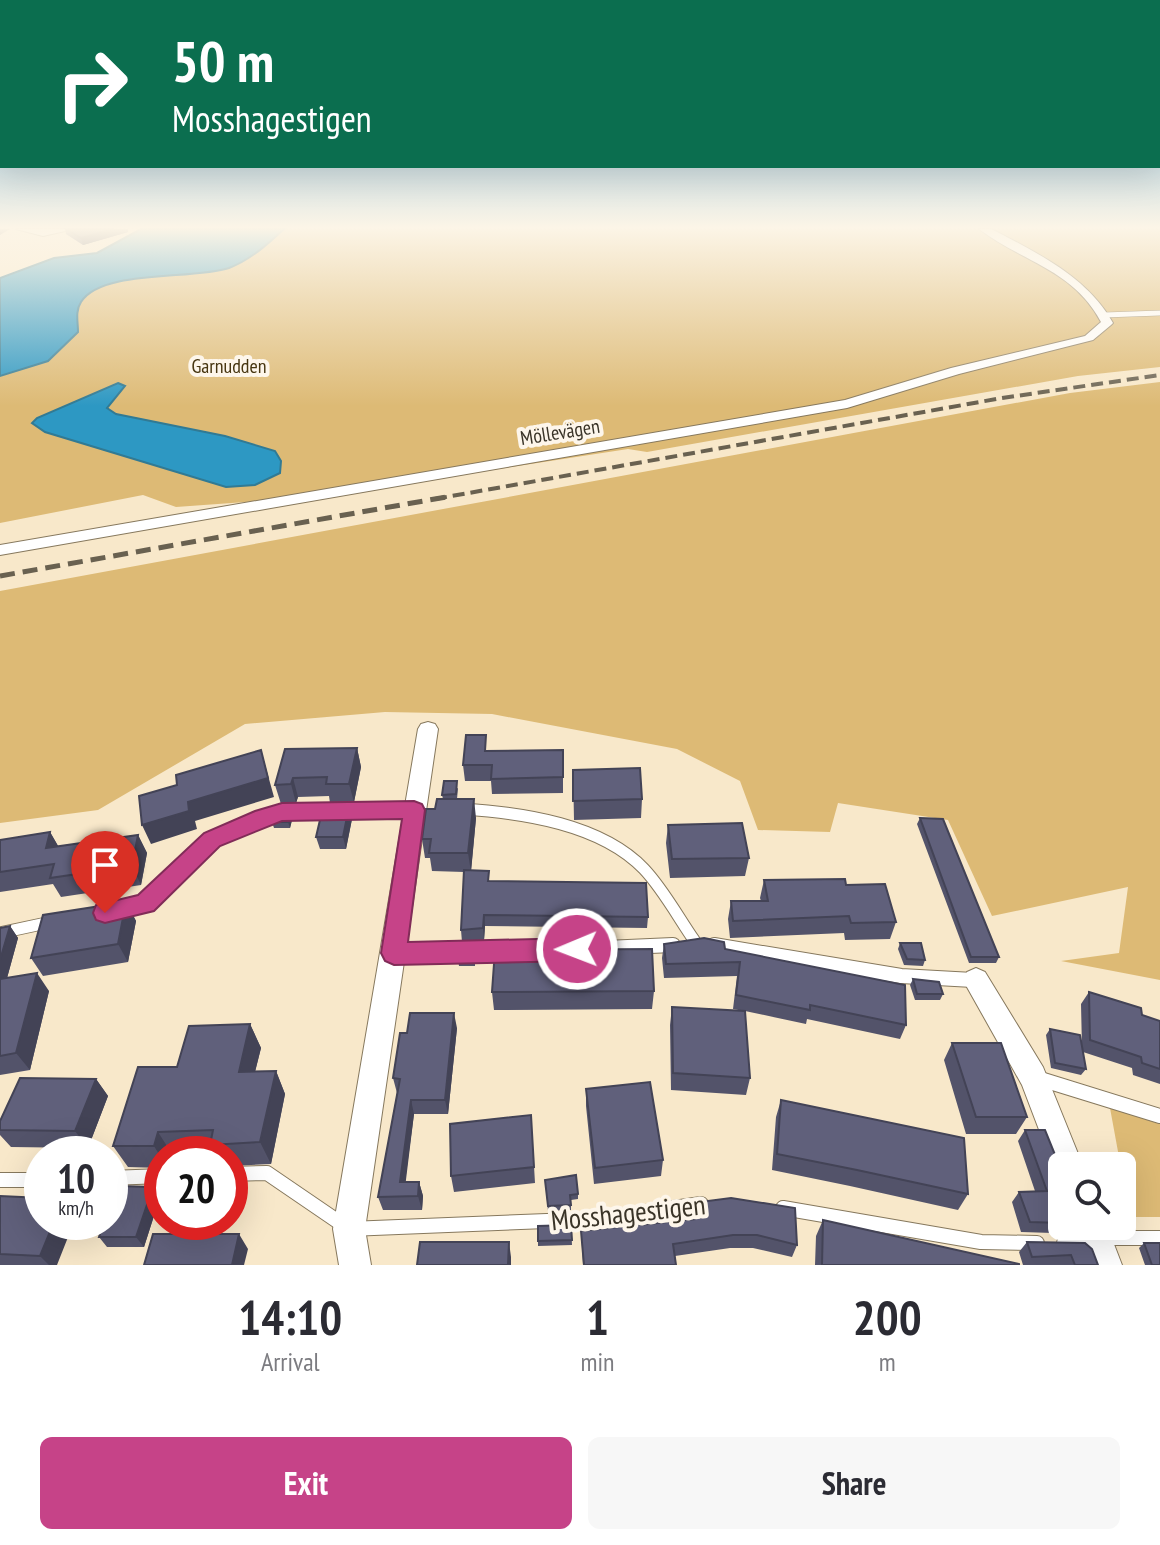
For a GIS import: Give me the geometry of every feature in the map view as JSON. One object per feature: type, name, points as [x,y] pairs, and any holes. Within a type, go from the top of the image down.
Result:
[{"type":"street","points":[[1078,288],[1104,315]]},
{"type":"street","name":"Möllevägen","points":[[0,550],[847,404],[955,371],[1089,338],[1104,329],[1104,315]]},
{"type":"street","points":[[355,1265],[349,1229],[421,810],[428,729]]},
{"type":"street","points":[[976,980],[1033,1077],[1062,1152]]},
{"type":"lane","points":[[1104,315],[1160,313]]},
{"type":"lane","points":[[105,913],[145,903],[212,840],[263,817],[282,812],[421,810]]},
{"type":"lane","points":[[453,810],[506,811],[617,848],[643,868],[694,940]]},
{"type":"lane","points":[[0,933],[63,920]]},
{"type":"lane","points":[[550,950],[663,948],[694,940],[743,952],[901,976],[976,980]]},
{"type":"lane","points":[[394,953],[523,951]]},
{"type":"lane","points":[[1033,1077],[1160,1116]]},
{"type":"lane","points":[[248,1174],[267,1173],[349,1229]]},
{"type":"lane","points":[[0,1180],[24,1180]]},
{"type":"lane","name":"Mosshagestigen","points":[[349,1229],[598,1219],[715,1202]]},
{"type":"lane","points":[[760,1204],[981,1242],[1098,1243],[1160,1238]]},
{"type":"green space","name":"Garnudden","points":[[9,288],[1160,288],[1160,367],[1078,376],[647,452],[628,449],[318,497],[176,507],[143,495],[0,523],[0,291]]},
{"type":"green space","points":[[1160,382],[1160,980],[1061,961],[1119,953],[1128,887],[992,916],[948,820],[838,803],[830,832],[758,830],[740,781],[677,749],[492,714],[385,712],[245,724],[98,810],[0,823],[0,591],[1070,393]]},
{"type":"green space","points":[[1110,1108],[1160,1124],[1160,1217],[1136,1217],[1136,1152],[1118,1152]]},
{"type":"water","points":[[0,288],[100,288],[79,305],[78,332],[48,361],[0,376]]},
{"type":"water","points":[[118,383],[125,386],[107,408],[116,414],[225,436],[275,451],[281,461],[280,473],[255,485],[226,487],[45,432],[32,423],[37,418]]},
{"type":"building","points":[[466,735],[486,735],[485,751],[563,750],[563,777],[491,779],[492,765],[463,765]]},
{"type":"building","points":[[357,748],[349,784],[326,784],[327,777],[293,778],[291,784],[275,785],[285,749]]},
{"type":"building","points":[[261,750],[268,778],[188,802],[189,811],[142,825],[139,796],[177,785],[176,775]]},
{"type":"building","points":[[640,768],[642,799],[573,801],[573,770]]},
{"type":"building","points":[[444,781],[457,781],[456,794],[442,795]]},
{"type":"building","points":[[437,799],[474,799],[468,853],[429,853],[431,839],[422,839],[426,809],[435,809]]},
{"type":"building","points":[[323,807],[349,807],[343,837],[316,837]]},
{"type":"building","points":[[290,814],[288,822],[272,822],[273,817]]},
{"type":"building","points":[[920,818],[943,819],[999,957],[971,957]]},
{"type":"building","points":[[742,823],[749,858],[672,859],[668,825]]},
{"type":"building","points":[[50,832],[46,848],[138,835],[132,866],[50,878],[54,864],[0,872],[0,840]]},
{"type":"building","points":[[464,870],[489,871],[488,881],[646,883],[648,917],[484,915],[483,928],[461,930]]},
{"type":"building","points":[[845,879],[846,885],[885,884],[896,922],[851,923],[849,916],[733,921],[731,901],[768,901],[764,880]]},
{"type":"building","points":[[126,902],[118,944],[31,958],[43,915]]},
{"type":"building","points":[[10,926],[0,960],[0,928]]},
{"type":"building","points":[[704,938],[724,942],[725,949],[905,985],[906,1025],[810,1005],[810,1010],[736,995],[740,962],[666,964],[664,944]]},
{"type":"building","points":[[900,943],[921,943],[925,960],[907,959]]},
{"type":"building","points":[[652,949],[654,991],[492,992],[495,950]]},
{"type":"building","points":[[475,955],[474,960],[458,960],[459,956]]},
{"type":"building","points":[[37,973],[16,1053],[0,1056],[0,979]]},
{"type":"building","points":[[913,979],[939,982],[943,994],[917,994]]},
{"type":"building","points":[[1089,992],[1141,1008],[1142,1015],[1160,1021],[1160,1069],[1142,1063],[1141,1057],[1090,1040]]},
{"type":"building","points":[[672,1007],[745,1011],[750,1078],[673,1073]]},
{"type":"building","points":[[410,1013],[454,1013],[445,1100],[411,1100],[400,1182],[419,1182],[418,1196],[378,1197],[400,1079],[393,1078],[400,1033],[407,1033]]},
{"type":"building","points":[[250,1024],[239,1072],[276,1071],[260,1142],[248,1143],[248,1136],[212,1136],[213,1130],[158,1132],[157,1136],[144,1136],[144,1146],[128,1146],[128,1136],[116,1136],[138,1067],[177,1067],[189,1026]]},
{"type":"building","points":[[1050,1029],[1080,1035],[1086,1069],[1055,1063]]},
{"type":"building","points":[[952,1043],[1001,1043],[1027,1117],[976,1117]]},
{"type":"building","points":[[20,1078],[96,1079],[75,1131],[0,1130],[0,1121]]},
{"type":"building","points":[[650,1082],[663,1160],[595,1168],[586,1089]]},
{"type":"building","points":[[781,1100],[964,1138],[968,1194],[777,1154]]},
{"type":"building","points":[[531,1115],[534,1167],[451,1176],[450,1124]]},
{"type":"building","points":[[1025,1130],[1045,1130],[1054,1152],[1048,1152],[1048,1223],[1030,1222],[1019,1192],[1047,1191]]},
{"type":"building","points":[[576,1175],[578,1194],[570,1195],[571,1205],[548,1206],[545,1180]]},
{"type":"building","points":[[128,1186],[144,1187],[144,1213],[136,1237],[128,1237]]},
{"type":"building","points":[[0,1196],[24,1197],[24,1240],[47,1240],[40,1256],[0,1254]]},
{"type":"building","points":[[731,1198],[795,1208],[797,1245],[757,1235],[733,1235],[673,1244],[676,1265],[584,1265],[581,1231],[695,1219],[692,1203]]},
{"type":"building","points":[[823,1220],[1019,1264],[1019,1265],[822,1265]]},
{"type":"building","points":[[571,1225],[572,1240],[538,1241],[538,1226]]},
{"type":"building","points":[[151,1240],[238,1240],[232,1265],[144,1265]]},
{"type":"building","points":[[420,1242],[509,1242],[508,1265],[417,1265]]},
{"type":"building","points":[[1027,1242],[1085,1243],[1092,1249],[1098,1265],[1075,1265],[1071,1255],[1032,1257]]},
{"type":"building","points":[[1144,1243],[1160,1243],[1160,1265],[1152,1265]]},
{"type":"railway","points":[[435,499],[1002,398],[1160,375]]},
{"type":"railway","points":[[0,576],[446,497]]},
{"type":"route","points":[[105,913],[145,903],[190,857],[212,840],[263,817],[282,812],[414,810],[394,953],[577,949]]}]
